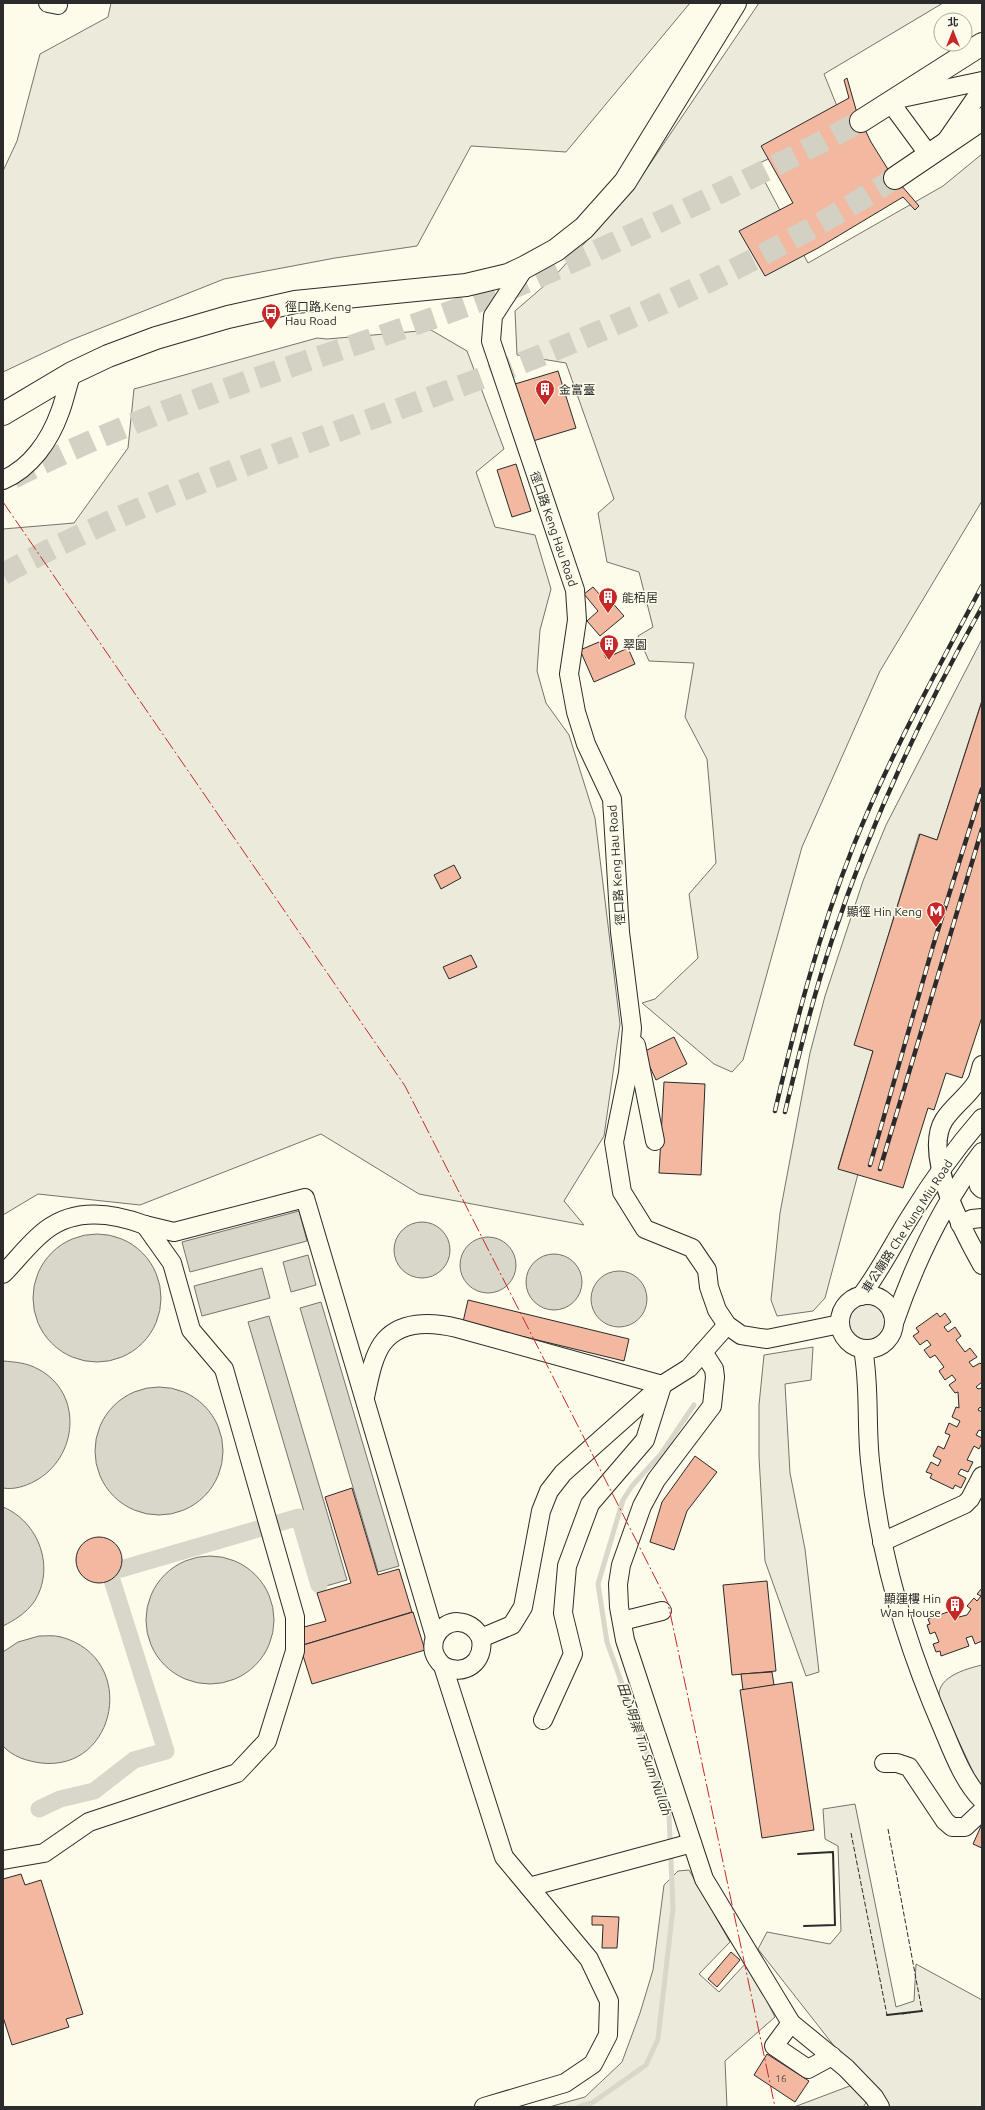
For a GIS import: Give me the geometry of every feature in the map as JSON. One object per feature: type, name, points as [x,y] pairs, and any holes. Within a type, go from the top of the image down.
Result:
[{"type":"main road","points":[[3,414],[72,373],[133,345],[194,326],[295,302],[466,285],[508,275],[525,268],[556,250],[584,228],[625,182],[735,3]]},
{"type":"main road","points":[[861,121],[982,44]]},
{"type":"main road","points":[[895,178],[982,119]]},
{"type":"street","points":[[982,81],[894,100],[936,150],[982,89]]},
{"type":"street","name":"徑口路 Keng Hau Road","points":[[525,268],[493,316],[491,341],[575,590],[577,620],[569,674],[576,712],[586,744],[612,799],[620,932],[632,1023],[628,1073],[614,1142],[622,1192],[645,1229],[692,1248],[707,1270],[709,1287],[717,1310],[726,1325],[741,1335],[767,1339],[840,1324]]},
{"type":"street","points":[[3,480],[26,465],[48,438],[61,411],[72,373]]},
{"type":"street","points":[[632,1023],[655,1141]]},
{"type":"street","points":[[982,1065],[976,1083],[944,1120],[940,1130],[937,1150],[950,1200],[972,1235],[982,1265]]},
{"type":"street","name":"車公廟路 Che Kung Miu Road","points":[[861,1296],[879,1271],[909,1218],[942,1169],[982,1118]]},
{"type":"street","points":[[978,1158],[979,1186],[982,1189]]},
{"type":"street","name":"車公廟路 Che Kung Miu Road","points":[[894,1323],[917,1264],[950,1200],[978,1158]]},
{"type":"street","points":[[3,1274],[46,1230],[70,1216],[98,1213],[124,1217],[146,1225],[174,1232],[305,1198],[435,1636]]},
{"type":"street","points":[[972,1235],[972,1219],[982,1218]]},
{"type":"street","points":[[3,1860],[44,1853],[89,1822],[236,1773],[267,1741],[295,1651],[295,1617],[224,1369],[191,1330],[172,1263],[146,1225]]},
{"type":"street","points":[[861,1296],[879,1298],[888,1306],[893,1314],[894,1323],[892,1333],[887,1341],[872,1349],[863,1349],[853,1346],[847,1341],[840,1324],[841,1315],[844,1308],[852,1300],[861,1296]]},
{"type":"street","points":[[365,1398],[374,1363],[383,1343],[399,1329],[420,1324],[439,1324],[457,1328],[662,1385]]},
{"type":"street","points":[[480,1638],[512,1625],[523,1607],[541,1511],[549,1491],[562,1474],[662,1385],[689,1368],[726,1325]]},
{"type":"street","points":[[863,1349],[868,1380],[867,1408],[870,1460],[882,1542],[904,1625],[925,1686],[960,1765],[982,1800]]},
{"type":"street","points":[[703,1352],[714,1369],[715,1377],[712,1406],[656,1480],[642,1506],[621,1565],[618,1584],[625,1640],[686,1845],[704,1879],[791,2023],[832,2056],[874,2097],[880,2107]]},
{"type":"street","points":[[543,1720],[573,1654],[563,1613],[567,1566],[590,1504],[644,1440],[662,1385]]},
{"type":"street","points":[[882,1542],[965,1504],[970,1499],[982,1476]]},
{"type":"street","points":[[622,1620],[662,1611]]},
{"type":"street","points":[[443,1666],[458,1671],[471,1666],[480,1654],[482,1646],[480,1638],[473,1627],[456,1621],[443,1626],[435,1636],[433,1645],[434,1653],[443,1666],[504,1857],[589,1959],[610,2001],[608,2035],[593,2064],[565,2083],[484,2107]]},
{"type":"street","points":[[884,1763],[897,1763],[909,1767],[944,1821],[952,1828],[965,1827],[982,1811]]},
{"type":"street","points":[[529,1887],[686,1845]]},
{"type":"street","points":[[791,2023],[774,2046],[808,2070],[832,2056]]},
{"type":"shaded area","points":[[111,3],[690,3],[566,152],[471,146],[417,246],[335,258],[224,279],[71,340],[3,372],[3,171],[17,141],[40,54],[108,17]]},
{"type":"shaded area","points":[[759,3],[943,3],[824,74],[843,121],[756,165],[808,263],[943,186],[982,154],[982,501],[880,671],[802,847],[743,1060],[732,1072],[714,1064],[642,1003],[655,999],[698,958],[689,894],[716,863],[707,759],[685,717],[694,663],[649,661],[638,636],[653,627],[639,572],[607,562],[598,513],[614,499],[566,363],[517,355],[515,311],[552,279],[631,192]]},
{"type":"shaded area","points":[[431,330],[467,351],[504,449],[476,472],[495,527],[535,535],[551,589],[540,630],[537,671],[546,703],[569,735],[595,818],[620,1024],[604,1136],[564,1201],[584,1225],[419,1194],[321,1134],[140,1205],[38,1194],[3,1215],[3,529],[74,523],[128,448],[134,389],[317,338],[327,339]]},
{"type":"shaded area","points":[[982,639],[982,700],[937,840],[919,834],[855,1045],[873,1051],[838,1168],[858,1174],[825,1298],[813,1311],[777,1316],[771,1300],[780,1213],[810,1053],[825,996],[863,881],[886,825]]},
{"type":"shaded area","points":[[299,1211],[307,1241],[190,1272],[182,1242]]},
{"type":"shaded area","points":[[416,1222],[428,1222],[438,1226],[446,1234],[450,1244],[450,1256],[446,1266],[438,1274],[428,1278],[416,1278],[406,1274],[398,1266],[394,1256],[394,1244],[398,1234],[406,1226]]},
{"type":"shaded area","points":[[91,1234],[103,1234],[116,1237],[133,1245],[146,1257],[158,1279],[161,1298],[160,1310],[156,1322],[150,1334],[138,1347],[116,1359],[103,1362],[91,1362],[78,1359],[61,1351],[48,1339],[36,1317],[33,1304],[33,1292],[36,1279],[44,1262],[56,1249],[78,1237]]},
{"type":"shaded area","points":[[482,1237],[494,1237],[504,1241],[512,1249],[516,1259],[516,1271],[512,1281],[504,1289],[494,1293],[482,1293],[472,1289],[464,1281],[460,1271],[460,1259],[464,1249],[472,1241]]},
{"type":"shaded area","points":[[548,1254],[560,1254],[570,1258],[578,1266],[582,1276],[582,1288],[578,1298],[570,1306],[560,1310],[548,1310],[538,1306],[530,1298],[526,1288],[526,1276],[530,1266],[538,1258]]},
{"type":"shaded area","points":[[308,1255],[316,1285],[291,1292],[283,1262]]},
{"type":"shaded area","points":[[262,1268],[270,1298],[202,1316],[194,1286]]},
{"type":"shaded area","points":[[613,1271],[625,1271],[635,1275],[643,1283],[647,1293],[647,1305],[643,1315],[635,1323],[625,1327],[613,1327],[603,1323],[595,1315],[591,1305],[591,1293],[595,1283],[603,1275]]},
{"type":"shaded area","points":[[867,1298],[876,1300],[884,1305],[889,1313],[891,1322],[889,1331],[884,1339],[876,1344],[867,1346],[858,1344],[850,1339],[845,1331],[843,1322],[845,1313],[850,1305],[858,1300]]},
{"type":"shaded area","points":[[321,1302],[399,1566],[378,1572],[300,1308]]},
{"type":"shaded area","points":[[269,1316],[347,1580],[326,1586],[248,1322]]},
{"type":"shaded area","points":[[813,1347],[811,1380],[785,1384],[790,1473],[805,1549],[819,1672],[806,1676],[765,1561],[759,1457],[759,1405],[764,1355]]},
{"type":"shaded area","points":[[3,1361],[17,1362],[30,1365],[38,1369],[53,1380],[63,1393],[69,1409],[70,1425],[67,1442],[60,1457],[49,1471],[35,1481],[20,1487],[11,1488],[3,1488]]},
{"type":"shaded area","points":[[153,1387],[165,1387],[178,1390],[195,1398],[208,1410],[220,1432],[223,1451],[222,1463],[218,1475],[212,1487],[200,1500],[178,1512],[165,1515],[153,1515],[140,1512],[123,1504],[110,1492],[98,1470],[95,1457],[95,1445],[98,1432],[106,1415],[118,1402],[140,1390]]},
{"type":"shaded area","points":[[3,1507],[16,1514],[26,1523],[34,1535],[40,1547],[44,1575],[34,1602],[20,1616],[3,1626]]},
{"type":"shaded area","points":[[204,1556],[216,1556],[229,1559],[246,1567],[259,1579],[271,1601],[274,1620],[273,1632],[269,1644],[263,1656],[251,1669],[229,1681],[216,1684],[204,1684],[191,1681],[174,1673],[161,1661],[149,1639],[146,1626],[146,1614],[149,1601],[157,1584],[169,1571],[191,1559]]},
{"type":"shaded area","points":[[39,1636],[61,1637],[86,1649],[101,1667],[109,1688],[109,1711],[101,1733],[87,1750],[67,1761],[41,1763],[31,1761],[16,1756],[3,1746],[3,1652],[18,1642]]},
{"type":"shaded area","points":[[982,1665],[982,1786],[974,1774],[940,1701],[939,1693],[941,1686],[952,1676],[967,1669]]},
{"type":"shaded area","points":[[855,1804],[896,2007],[914,2001],[916,1964],[982,2000],[982,2107],[882,2107],[758,1949],[767,1932],[830,1944],[841,1931],[838,1846],[825,1839],[823,1809]]},
{"type":"shaded area","points":[[689,1870],[730,1942],[699,1974],[719,1992],[747,1962],[775,2017],[725,2061],[727,2107],[549,2107],[585,2097],[622,2062],[640,2013],[653,1970],[664,1885],[678,1871]]},
{"type":"shaded area","points":[[855,2084],[866,2103],[863,2107],[794,2107]]},
{"type":"building","points":[[847,78],[857,113],[871,142],[889,171],[919,206],[915,210],[903,197],[818,248],[765,276],[739,231],[793,203],[761,146],[849,98],[844,80]]},
{"type":"building","name":"金富臺","points":[[558,371],[576,428],[533,441],[515,384]]},
{"type":"building","points":[[516,464],[531,511],[512,517],[497,470]]},
{"type":"building","name":"能栢居","points":[[593,587],[607,603],[610,600],[624,616],[600,636],[587,621],[598,611],[584,594]]},
{"type":"building","name":"翠園","points":[[599,642],[606,658],[628,648],[635,664],[594,682],[580,650]]},
{"type":"building","name":"顯徑 Hin Keng","points":[[982,701],[982,1017],[962,1078],[946,1073],[934,1110],[928,1108],[903,1188],[838,1169],[873,1051],[854,1045],[920,834],[937,840]]},
{"type":"building","points":[[454,865],[461,878],[441,889],[434,875]]},
{"type":"building","points":[[471,955],[477,967],[449,979],[443,967]]},
{"type":"building","points":[[674,1037],[687,1064],[656,1080],[643,1052]]},
{"type":"building","points":[[664,1082],[705,1084],[701,1175],[659,1173]]},
{"type":"building","points":[[468,1300],[629,1339],[624,1361],[463,1322]]},
{"type":"building","points":[[937,1313],[940,1317],[945,1313],[951,1322],[944,1327],[948,1332],[955,1327],[961,1336],[956,1340],[965,1352],[970,1348],[977,1357],[969,1362],[973,1367],[980,1363],[982,1365],[982,1382],[976,1387],[978,1389],[982,1388],[982,1407],[978,1410],[982,1412],[982,1431],[979,1430],[976,1435],[982,1438],[982,1443],[979,1449],[974,1446],[967,1460],[973,1462],[968,1472],[961,1469],[958,1474],[966,1478],[961,1488],[955,1485],[953,1489],[930,1478],[932,1474],[926,1472],[931,1462],[938,1466],[941,1460],[933,1456],[938,1446],[944,1449],[950,1435],[945,1433],[949,1423],[957,1427],[960,1421],[952,1417],[956,1407],[959,1408],[958,1392],[955,1393],[949,1385],[956,1380],[952,1375],[945,1380],[939,1371],[944,1367],[935,1355],[930,1358],[924,1350],[931,1345],[927,1340],[920,1345],[913,1336],[919,1332],[916,1328]]},
{"type":"building","points":[[695,1456],[717,1472],[687,1511],[674,1550],[650,1542],[662,1502]]},
{"type":"building","points":[[352,1488],[378,1575],[399,1569],[412,1612],[303,1645],[297,1629],[326,1621],[317,1593],[351,1583],[325,1497]]},
{"type":"building","points":[[99,1537],[112,1541],[118,1547],[122,1560],[118,1573],[112,1579],[99,1583],[86,1579],[80,1573],[76,1560],[80,1547],[86,1541]]},
{"type":"building","points":[[767,1581],[776,1671],[732,1675],[723,1585]]},
{"type":"building","name":"顯運樓 Hin Wan House","points":[[982,1588],[982,1641],[975,1644],[972,1636],[966,1638],[969,1646],[941,1656],[940,1651],[936,1652],[933,1644],[939,1642],[935,1632],[930,1634],[927,1625],[930,1624],[928,1619],[956,1609],[959,1617],[967,1615],[971,1609],[967,1606],[974,1598],[977,1601],[981,1596],[977,1594]]},
{"type":"building","points":[[413,1612],[425,1650],[312,1684],[300,1646]]},
{"type":"building","points":[[772,1672],[774,1685],[743,1690],[741,1674]]},
{"type":"building","points":[[792,1682],[814,1830],[762,1838],[740,1690]]},
{"type":"building","points":[[982,1824],[982,1848],[973,1844]]},
{"type":"building","points":[[21,1874],[25,1885],[41,1880],[83,2014],[66,2019],[69,2027],[12,2045],[3,2017],[3,1879]]},
{"type":"building","points":[[592,1916],[619,1917],[617,1948],[602,1948],[603,1925],[592,1925]]},
{"type":"building","points":[[731,1952],[740,1960],[717,1987],[708,1979]]},
{"type":"building","points":[[767,2054],[809,2081],[795,2102],[754,2075]]},
{"type":"waterway","name":"田心明渠 Tin Sum Nullah","points":[[578,2107],[592,2103],[646,2065],[658,2039],[673,1908],[669,1815],[607,1642],[598,1584],[623,1500],[632,1486],[661,1454],[694,1405]]},
{"type":"waterway","points":[[121,1569],[299,1517],[319,1585]]},
{"type":"waterway","points":[[39,1809],[60,1799],[94,1791],[134,1760],[166,1751],[112,1580]]},
{"type":"tunnel","points":[[13,478],[121,428],[233,386],[458,309],[521,284],[714,196],[861,121]]},
{"type":"tunnel","points":[[3,574],[59,545],[173,494],[289,449],[522,363],[632,317],[686,293],[792,239],[895,178]]},
{"type":"railway","points":[[775,1111],[809,978],[829,912],[853,847],[882,780],[930,683],[982,586]]},
{"type":"railway","points":[[785,1112],[819,983],[832,940],[863,854],[880,812],[918,728],[982,607]]},
{"type":"railway","points":[[870,1165],[933,946],[982,789]]},
{"type":"railway","points":[[880,1169],[982,829]]},
{"type":"fence","points":[[888,1829],[922,2011]]},
{"type":"fence","points":[[851,1833],[887,2015]]},
{"type":"fence","points":[[902,2014],[910,2013]]},
{"type":"wall","points":[[798,1854],[833,1852],[835,1925],[804,1926]]},
{"type":"wall","points":[[887,2015],[922,2011]]},
{"type":"power","points":[[3,502],[405,1086],[668,1603],[775,2107]]},
{"type":"place","name":"徑口路 Keng Hau Road","points":[[271,330]]},
{"type":"place","name":"金富臺","points":[[545,406]]},
{"type":"place","name":"能栢居","points":[[608,614]]},
{"type":"place","name":"翠園","points":[[609,661]]},
{"type":"place","name":"顯徑 Hin Keng","points":[[936,928]]},
{"type":"place","name":"顯運樓 Hin Wan House","points":[[955,1622]]}]
